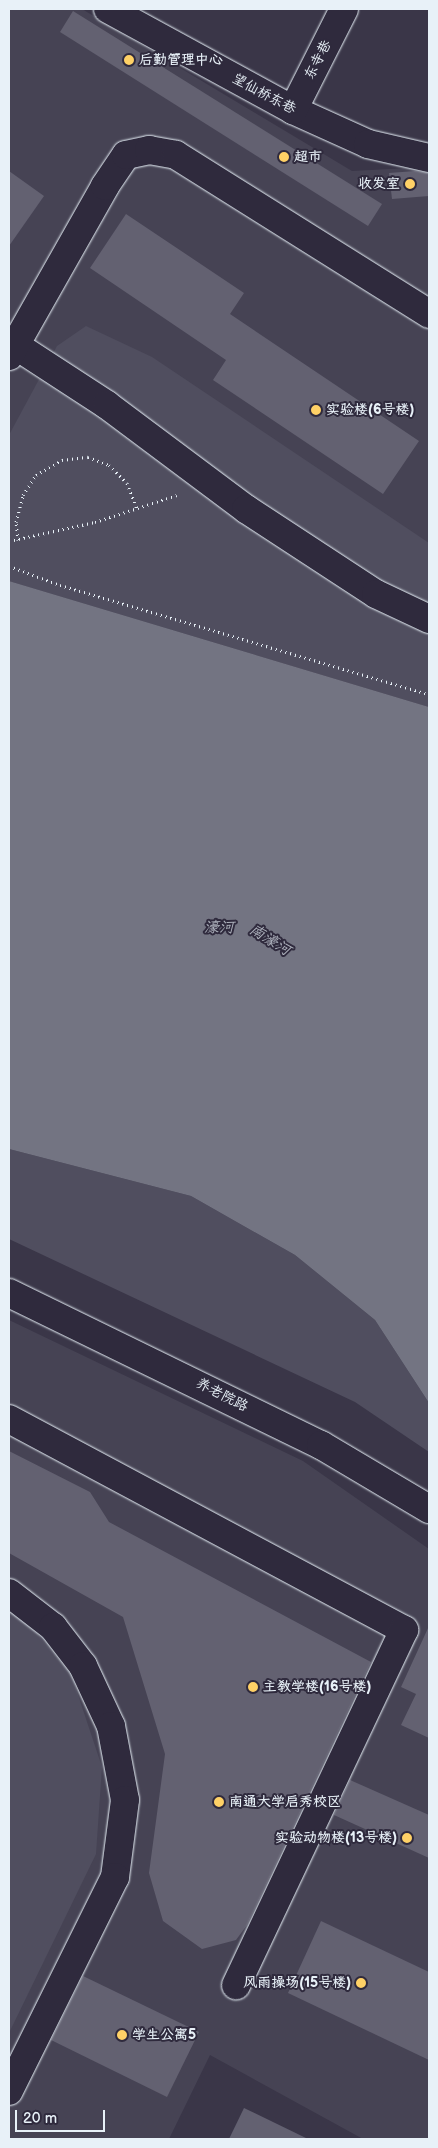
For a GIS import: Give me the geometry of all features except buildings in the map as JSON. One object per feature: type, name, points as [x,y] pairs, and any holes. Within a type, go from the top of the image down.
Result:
[{"type":"street","name":"望仙桥东巷","points":[[108,9],[293,110],[368,144],[429,158]]},
{"type":"street","name":"东寺巷","points":[[293,110],[344,9]]},
{"type":"street","points":[[428,312],[176,155],[149,150],[126,155],[105,186],[12,350],[53,367],[210,481],[376,594],[429,619]]},
{"type":"street","name":"养老院路","points":[[9,1293],[321,1445],[429,1509]]},
{"type":"street","points":[[9,1419],[404,1630],[236,1985]]},
{"type":"street","points":[[9,1593],[53,1626],[83,1666],[111,1726],[125,1800],[115,1877],[9,2092]]},
{"type":"path","points":[[18,540],[16,522],[23,495],[36,475],[62,460],[88,457],[109,465],[126,483],[136,509]]},
{"type":"path","points":[[9,541],[136,509],[210,481]]},
{"type":"path","points":[[9,566],[60,585],[429,694]]},
{"type":"shaded area","points":[[9,9],[82,9],[352,171],[429,167],[429,707],[9,581]]},
{"type":"shaded area","points":[[86,326],[152,357],[429,543],[429,707],[9,581],[9,435],[57,346]]},
{"type":"shaded area","points":[[9,1149],[191,1196],[295,1255],[375,1320],[429,1403],[429,1452],[355,1402],[9,1239]]},
{"type":"shaded area","name":"南通大学启秀校区","points":[[9,1320],[303,1461],[429,1549],[429,2139],[363,2139],[210,2055],[169,2139],[9,2139]]},
{"type":"shaded area","points":[[9,1610],[27,1622],[71,1674],[102,1767],[96,1854],[9,2033]]},
{"type":"water","name":"濠河","points":[[9,581],[429,707],[429,1403],[375,1320],[295,1255],[191,1196],[9,1149]]},
{"type":"place","name":"后勤管理中心","points":[[129,60]]},
{"type":"place","name":"超市","points":[[284,157]]},
{"type":"place","name":"收发室","points":[[410,184]]},
{"type":"place","name":"实验楼(6号楼)","points":[[316,410]]},
{"type":"place","name":"主教学楼(16号楼)","points":[[253,1687]]},
{"type":"place","name":"南通大学启秀校区","points":[[219,1802]]},
{"type":"place","name":"实验动物楼(13号楼)","points":[[407,1838]]},
{"type":"place","name":"风雨操场(15号楼)","points":[[361,1983]]},
{"type":"place","name":"学生公寓5","points":[[122,2035]]},
{"type":"water label","name":"南濠河","points":[[270,940]]}]
